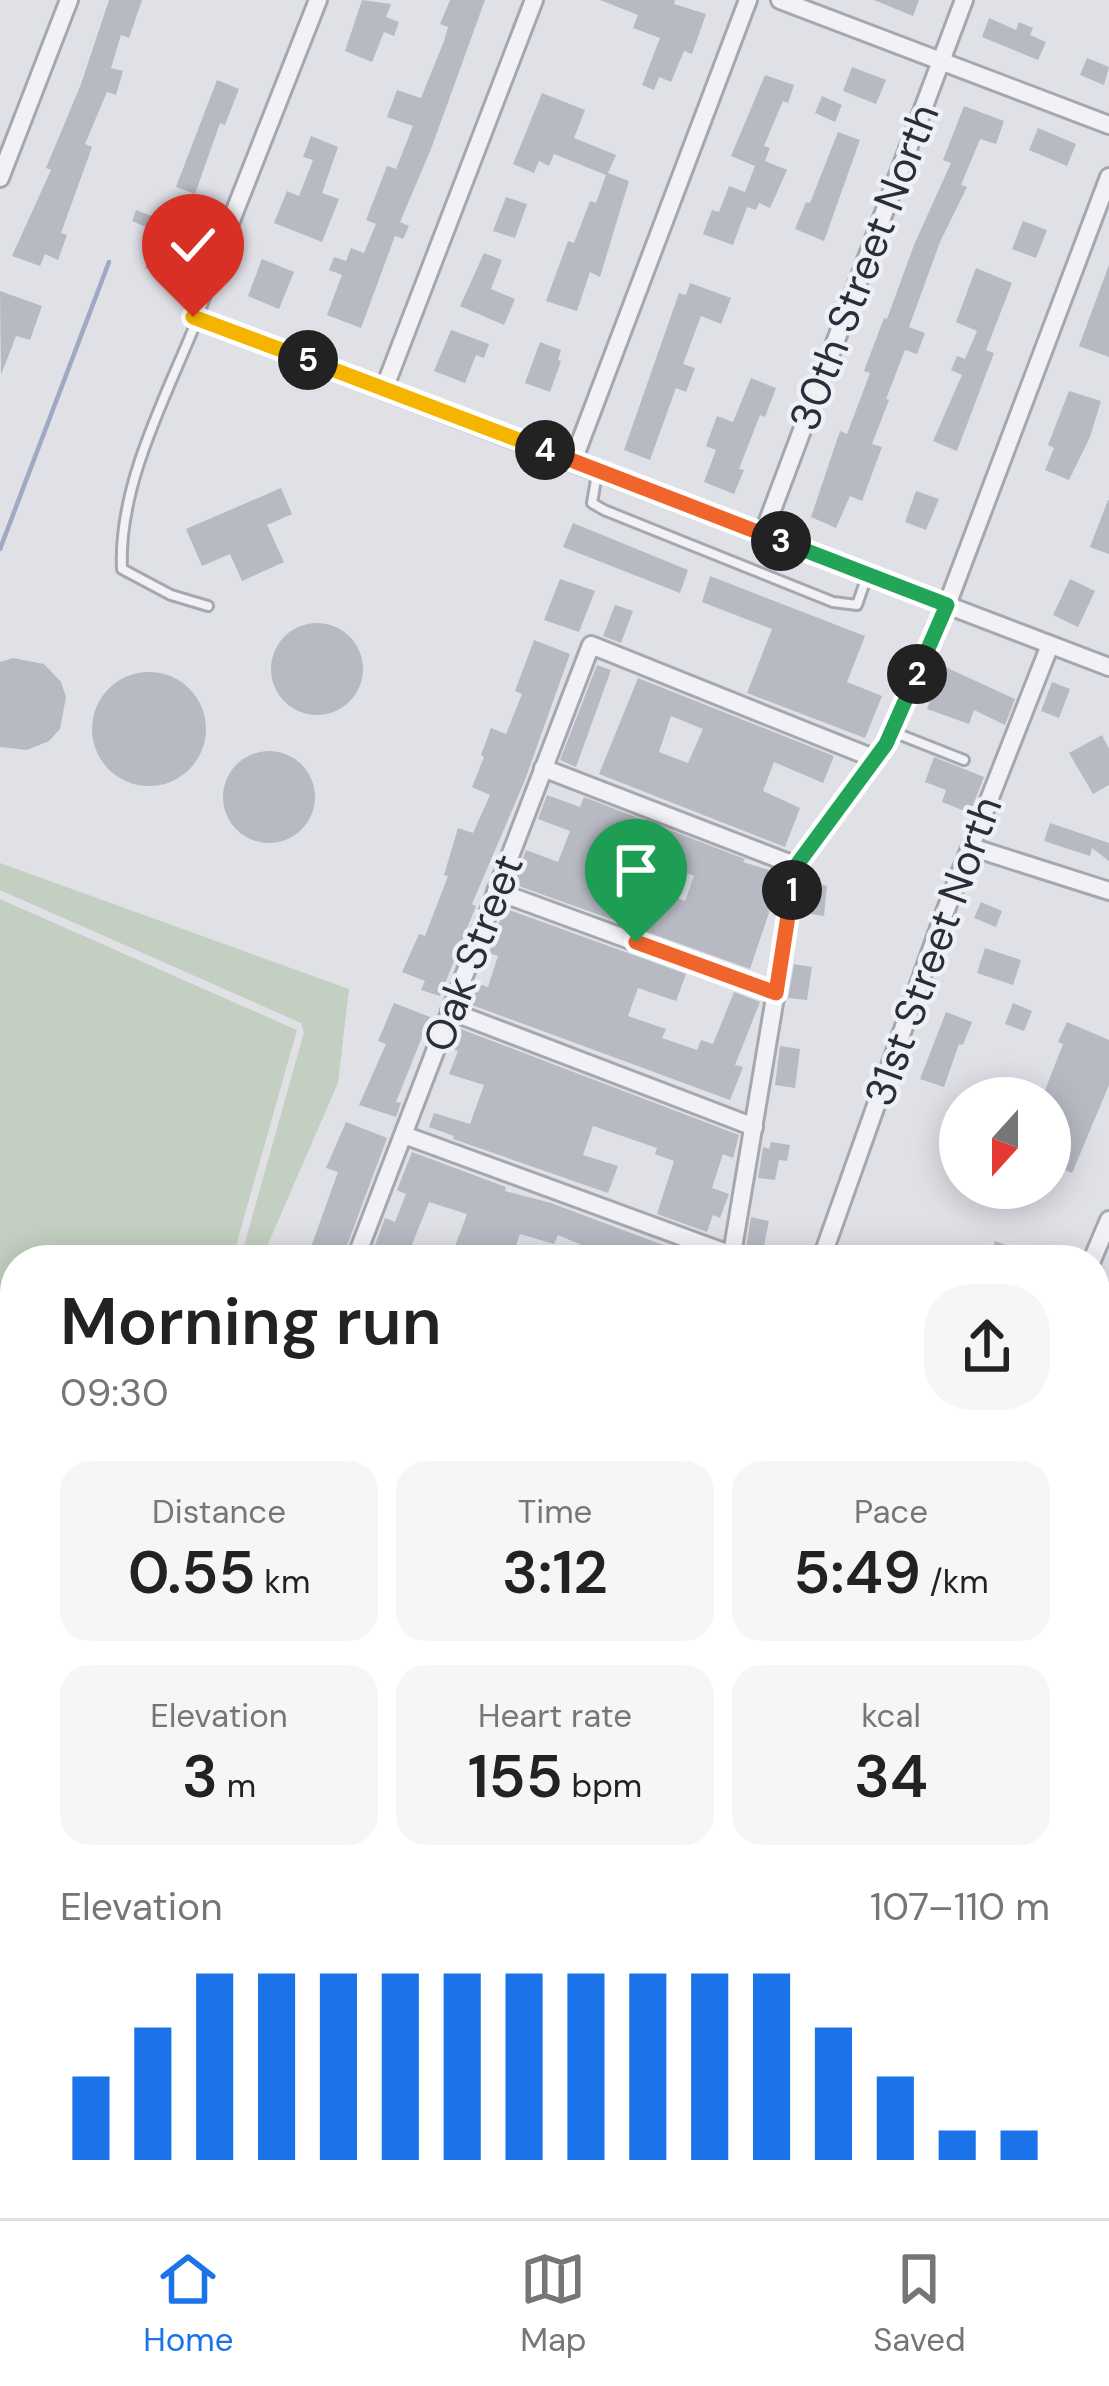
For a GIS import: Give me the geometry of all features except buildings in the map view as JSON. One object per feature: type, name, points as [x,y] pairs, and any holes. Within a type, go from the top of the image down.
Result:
[{"type":"street","points":[[0,178],[69,0]]},
{"type":"street","points":[[318,0],[195,318],[1109,667]]},
{"type":"street","points":[[384,388],[534,0]]},
{"type":"street","points":[[573,461],[748,0]]},
{"type":"street","points":[[780,0],[1109,125]]},
{"type":"street","name":"30th Street North","points":[[763,534],[964,0]]},
{"type":"street","points":[[734,1245],[796,866],[892,732],[947,605],[1109,177]]},
{"type":"street","name":"Oak Street","points":[[366,1245],[450,1011],[591,645],[873,758]]},
{"type":"street","name":"31st Street North","points":[[826,1245],[971,847],[1051,645]]},
{"type":"street","points":[[543,768],[796,866]]},
{"type":"street","points":[[971,847],[1109,891]]},
{"type":"street","points":[[496,892],[776,993]]},
{"type":"street","points":[[450,1011],[754,1126]]},
{"type":"street","points":[[404,1135],[700,1245]]},
{"type":"lane","points":[[195,318],[120,535],[122,569],[171,595],[208,606]]},
{"type":"lane","points":[[598,471],[592,503],[604,510],[833,602],[857,604],[867,574]]},
{"type":"lane","points":[[892,732],[964,760]]},
{"type":"green space","points":[[0,863],[349,989],[338,1083],[268,1245],[244,1245],[304,1032],[301,1023],[0,890]]},
{"type":"green space","points":[[0,899],[297,1030],[236,1245],[0,1245]]},
{"type":"waterway","points":[[0,549],[109,262]]},
{"type":"route","points":[[193,317],[947,605],[886,744],[796,866],[776,993],[636,942]]}]
